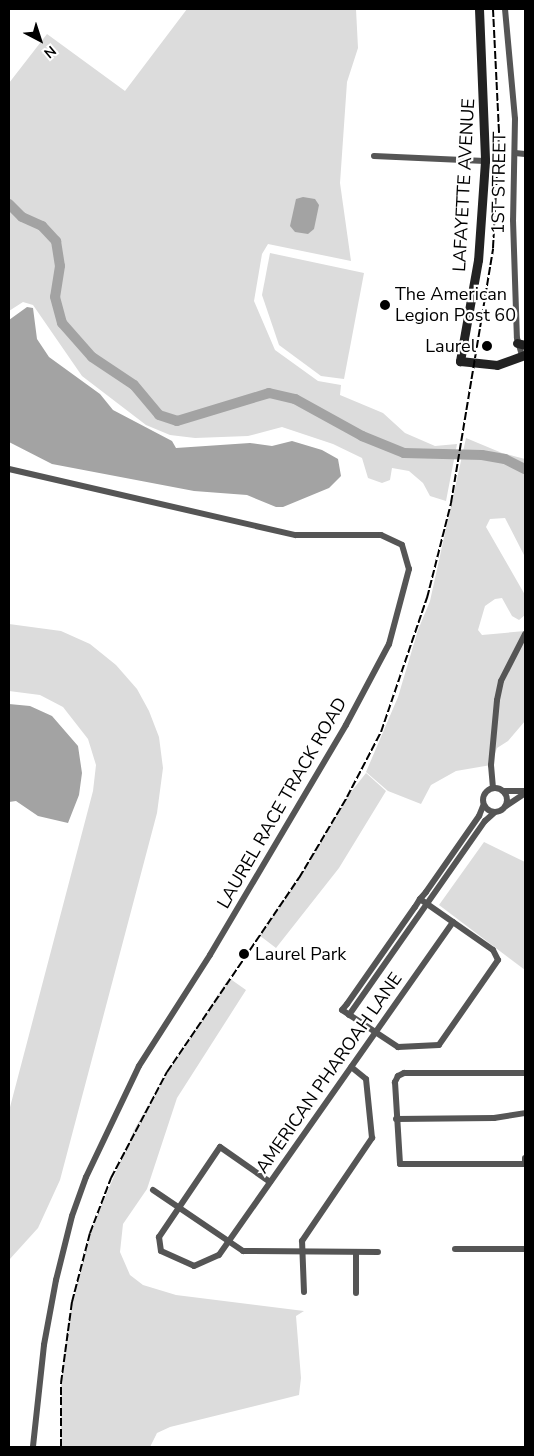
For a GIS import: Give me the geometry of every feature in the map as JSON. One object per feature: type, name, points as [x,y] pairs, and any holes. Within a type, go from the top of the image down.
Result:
[{"type":"street","name":"LAFAYETTE AVENUE","points":[[479,9],[485,161],[478,260],[460,361],[497,365],[524,356]]},
{"type":"street","name":"1ST STREET","points":[[505,9],[514,153],[513,220],[521,344],[524,356]]},
{"type":"street","points":[[514,153],[525,154]]},
{"type":"street","points":[[374,156],[485,161]]},
{"type":"street","name":"LAUREL RACE TRACK ROAD","points":[[9,469],[296,535],[381,535],[402,545],[409,569],[389,644],[346,725],[210,954],[139,1066],[89,1170],[72,1216],[56,1280],[41,1364],[33,1447]]},
{"type":"street","points":[[493,788],[491,765],[497,700],[501,681],[525,634]]},
{"type":"street","points":[[493,788],[502,791],[525,792]]},
{"type":"street","points":[[420,899],[493,950],[497,964],[439,1045],[398,1047],[375,1034],[342,1010],[420,899],[479,816],[483,806],[484,794],[493,788]]},
{"type":"street","points":[[502,791],[507,798],[506,806]]},
{"type":"street","points":[[349,1015],[485,821],[525,792]]},
{"type":"street","points":[[483,806],[494,813]]},
{"type":"street","name":"AMERICAN PHAROAH LANE","points":[[270,1182],[220,1147],[158,1237],[161,1251],[168,1256],[194,1266],[219,1255],[453,922]]},
{"type":"street","points":[[304,1292],[302,1241],[372,1138],[366,1080],[351,1067]]},
{"type":"street","points":[[525,1073],[401,1074],[395,1082],[400,1164],[525,1164],[525,1158]]},
{"type":"street","points":[[396,1119],[494,1118],[525,1113]]},
{"type":"street","points":[[153,1190],[228,1242],[250,1252],[378,1252]]},
{"type":"street","points":[[455,1249],[525,1249]]},
{"type":"street","points":[[356,1252],[356,1294]]},
{"type":"shaded area","points":[[187,9],[356,9],[358,48],[347,82],[340,183],[351,261],[268,244],[262,254],[254,301],[275,350],[318,381],[341,385],[340,395],[383,413],[405,433],[435,446],[457,444],[446,501],[430,496],[423,483],[409,471],[392,468],[390,480],[382,483],[368,478],[362,458],[333,444],[282,427],[248,436],[195,438],[170,435],[146,425],[82,376],[33,305],[23,302],[9,311],[9,83],[47,34],[125,91]]},
{"type":"shaded area","points":[[303,197],[315,199],[319,205],[314,229],[308,234],[295,232],[290,226],[296,199]]},
{"type":"shaded area","points":[[270,253],[364,273],[344,379],[321,376],[279,345],[262,295]]},
{"type":"shaded area","points":[[27,307],[33,308],[37,339],[49,357],[100,394],[113,410],[172,441],[176,448],[250,443],[272,446],[292,441],[322,450],[338,459],[341,476],[329,488],[283,507],[276,507],[247,495],[194,491],[52,464],[9,442],[9,320]]},
{"type":"shaded area","points":[[466,438],[502,453],[525,459],[525,557],[505,518],[490,519],[486,527],[525,595],[525,615],[519,620],[512,616],[502,598],[495,599],[485,606],[478,630],[482,635],[525,631],[525,721],[508,741],[497,748],[491,765],[456,771],[431,785],[421,804],[388,791],[366,772],[398,697],[418,630],[430,601]]},
{"type":"shaded area","points":[[9,624],[61,631],[90,644],[116,665],[137,689],[149,711],[159,737],[163,768],[157,813],[60,1180],[38,1228],[9,1260],[9,1111],[93,791],[96,765],[88,739],[63,707],[40,695],[9,691]]},
{"type":"shaded area","points":[[9,704],[30,706],[52,716],[78,746],[82,773],[79,795],[68,823],[38,816],[16,801],[9,802]]},
{"type":"shaded area","points":[[366,773],[386,791],[339,868],[276,948],[259,935],[299,878],[347,797]]},
{"type":"shaded area","points":[[484,842],[525,862],[525,970],[439,905]]},
{"type":"shaded area","points":[[229,978],[246,990],[177,1098],[147,1189],[123,1224],[120,1252],[130,1275],[143,1285],[176,1295],[304,1311],[296,1316],[301,1378],[299,1395],[170,1427],[157,1433],[150,1447],[61,1447],[61,1383],[68,1322],[90,1232],[134,1130],[167,1072]]},
{"type":"waterway","points":[[9,204],[22,217],[42,226],[56,241],[60,266],[55,297],[62,323],[92,357],[134,385],[159,415],[177,421],[269,393],[295,399],[362,436],[404,453],[482,455],[505,459],[525,469]]},
{"type":"railway","points":[[61,1447],[61,1383],[72,1302],[90,1233],[111,1178],[167,1072],[299,878],[347,797],[381,732],[427,598],[451,503],[493,248],[499,132],[493,9]]},
{"type":"place","name":"The American Legion Post 60","points":[[385,305]]},
{"type":"place","name":"Laurel","points":[[487,346]]},
{"type":"place","name":"Laurel Park","points":[[244,954]]}]
